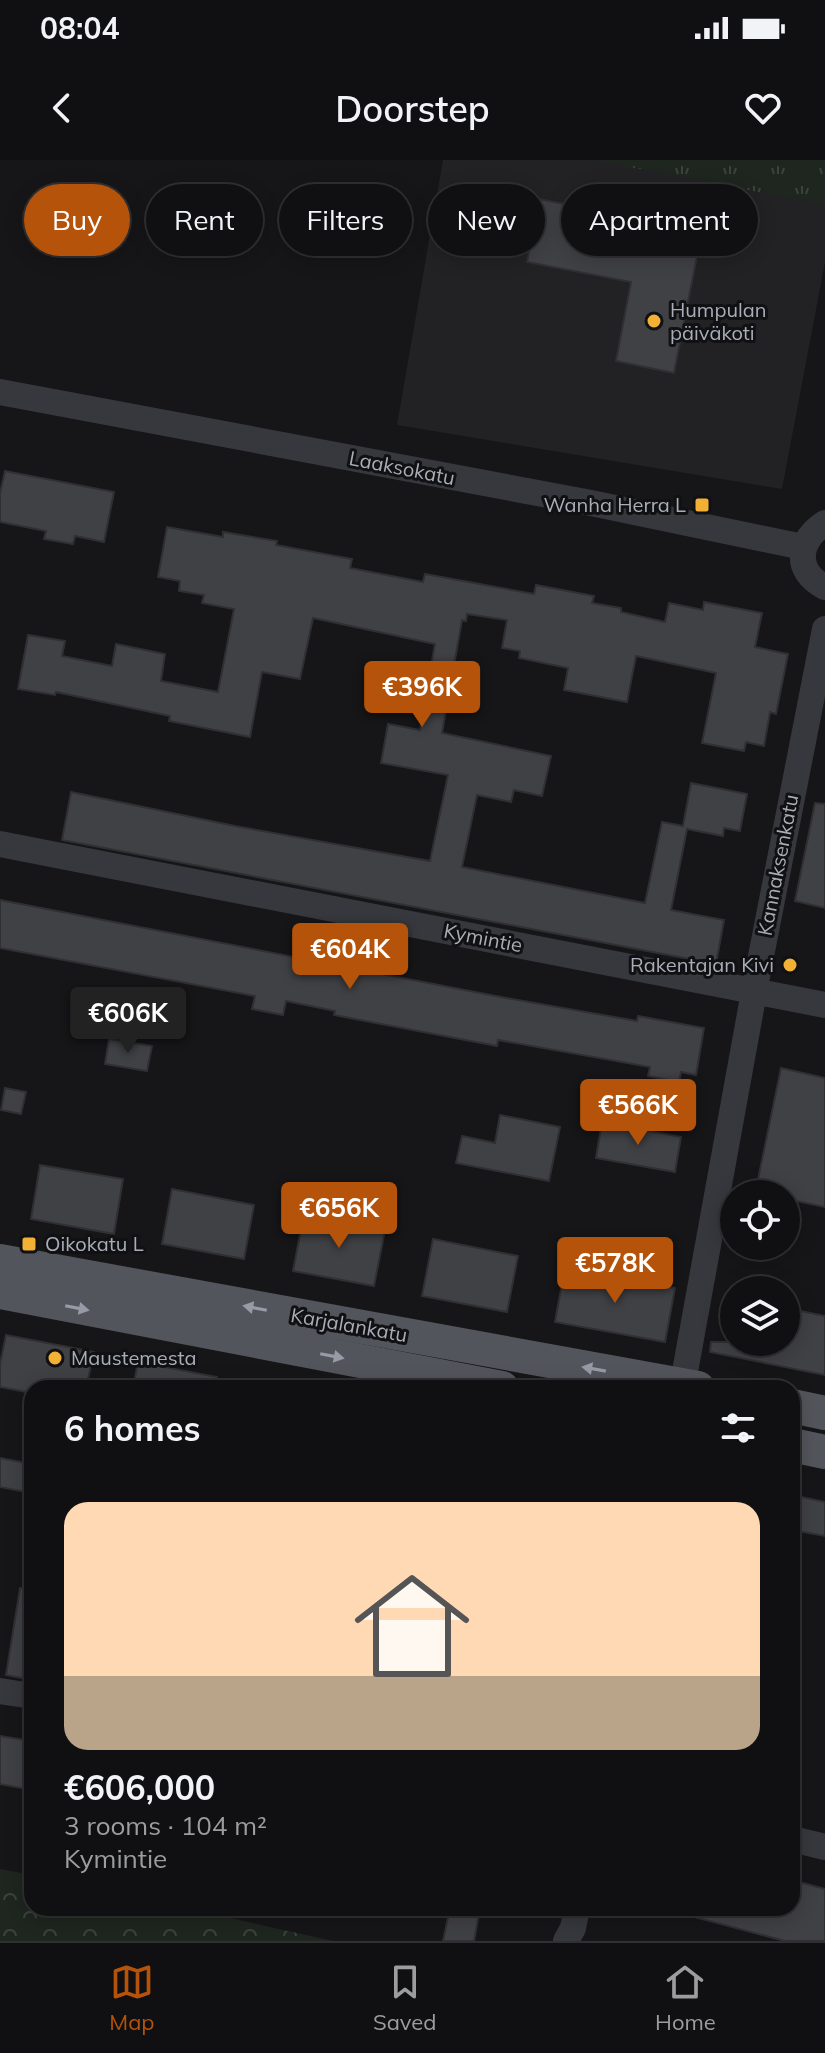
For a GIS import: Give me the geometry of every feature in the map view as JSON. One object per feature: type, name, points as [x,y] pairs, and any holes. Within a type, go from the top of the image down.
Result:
[{"type":"main road","name":"Karjalankatu","points":[[0,1261],[649,1380]]},
{"type":"main road","name":"Karjalankatu","points":[[0,1292],[460,1380]]},
{"type":"main road","points":[[800,1408],[825,1413]]},
{"type":"main road","points":[[800,1447],[825,1452]]},
{"type":"street","name":"Laaksokatu","points":[[0,392],[577,500],[803,547]]},
{"type":"street","points":[[825,523],[811,532],[803,547],[804,566],[814,581],[825,587]]},
{"type":"street","name":"Kannaksenkatu","points":[[688,1380],[754,992],[825,629]]},
{"type":"street","name":"Kymintie","points":[[0,844],[825,1005]]},
{"type":"street","points":[[0,1691],[24,1695]]},
{"type":"street","points":[[800,1841],[825,1847]]},
{"type":"street","points":[[566,1941],[575,1916]]},
{"type":"shaded area","points":[[443,160],[825,160],[825,262],[782,489],[397,425],[428,246],[428,256],[545,256],[545,184],[439,184]]},
{"type":"green space","points":[[594,160],[825,160],[825,205],[758,192],[758,184],[717,184]]},
{"type":"green space","points":[[0,1869],[24,1874],[24,1916],[221,1916],[333,1941],[0,1941]]},
{"type":"building","name":"Humpulan päiväkoti","points":[[545,200],[561,203],[561,256],[697,256],[674,373],[616,361],[631,282],[527,262],[528,256],[545,256]]},
{"type":"building","points":[[5,471],[114,492],[104,542],[75,536],[73,544],[44,539],[46,531],[0,522],[0,493]]},
{"type":"building","points":[[167,527],[223,537],[223,532],[277,541],[276,545],[352,559],[350,568],[423,582],[425,574],[534,594],[536,585],[594,596],[592,603],[621,608],[621,612],[665,622],[669,603],[703,610],[704,602],[762,613],[755,647],[788,654],[776,714],[770,712],[764,746],[746,742],[744,751],[702,743],[716,673],[636,656],[627,702],[564,690],[568,668],[519,658],[520,651],[502,648],[507,620],[467,614],[466,621],[462,620],[442,733],[551,756],[542,796],[514,790],[511,802],[477,795],[462,867],[645,903],[662,822],[683,826],[691,783],[747,794],[740,831],[724,828],[723,836],[687,829],[671,910],[724,920],[716,964],[62,840],[71,792],[235,826],[430,861],[448,775],[381,763],[388,724],[420,730],[435,644],[313,618],[300,679],[262,672],[250,737],[169,721],[170,716],[56,692],[55,695],[18,689],[28,635],[65,641],[62,656],[112,666],[116,644],[165,654],[161,681],[218,692],[234,609],[202,603],[204,595],[179,591],[180,581],[158,577]]},
{"type":"building","points":[[815,803],[825,804],[825,908],[795,901]]},
{"type":"building","points":[[0,900],[506,998],[637,1021],[638,1016],[704,1028],[696,1075],[681,1072],[679,1082],[648,1076],[650,1067],[498,1040],[497,1046],[334,1015],[335,1011],[286,1001],[283,1015],[252,1009],[255,996],[0,948]]},
{"type":"building","points":[[109,1039],[152,1046],[147,1071],[105,1064]]},
{"type":"building","points":[[781,1068],[825,1078],[825,1207],[800,1202],[800,1180],[758,1180]]},
{"type":"building","points":[[5,1088],[26,1092],[21,1114],[1,1110]]},
{"type":"building","points":[[500,1115],[560,1127],[549,1181],[456,1163],[462,1136],[495,1143]]},
{"type":"building","points":[[602,1122],[681,1137],[675,1172],[596,1158]]},
{"type":"building","points":[[40,1165],[123,1179],[114,1234],[31,1219]]},
{"type":"building","points":[[172,1189],[254,1205],[244,1259],[162,1244]]},
{"type":"building","points":[[304,1214],[385,1230],[374,1286],[293,1271]]},
{"type":"building","points":[[433,1239],[518,1256],[507,1312],[422,1296]]},
{"type":"building","points":[[565,1267],[675,1288],[665,1342],[555,1322]]},
{"type":"building","points":[[800,1311],[825,1316],[825,1375],[730,1356],[800,1356]]},
{"type":"building","points":[[6,1335],[94,1352],[88,1380],[24,1380],[24,1392],[0,1387],[0,1364]]},
{"type":"building","points":[[711,1342],[720,1342],[720,1354],[710,1352]]},
{"type":"building","points":[[138,1362],[217,1377],[217,1380],[135,1380]]},
{"type":"building","points":[[0,1458],[24,1462],[24,1492],[0,1487]]},
{"type":"building","points":[[800,1497],[825,1502],[825,1536],[800,1531]]},
{"type":"building","points":[[20,1588],[24,1588],[24,1678],[6,1675]]},
{"type":"building","points":[[0,1736],[24,1740],[24,1788],[0,1784]]},
{"type":"building","points":[[800,1882],[825,1889],[825,1941],[785,1941],[691,1916],[800,1916]]},
{"type":"building","points":[[448,1916],[479,1916],[474,1941],[443,1941]]},
{"type":"place","name":"Humpulan päiväkoti","points":[[654,321]]},
{"type":"place","name":"Wanha Herra L","points":[[702,505]]},
{"type":"place","name":"Rakentajan Kivi","points":[[790,965]]},
{"type":"place","name":"Oikokatu L","points":[[29,1244]]},
{"type":"place","name":"Maustemesta","points":[[55,1358]]}]
